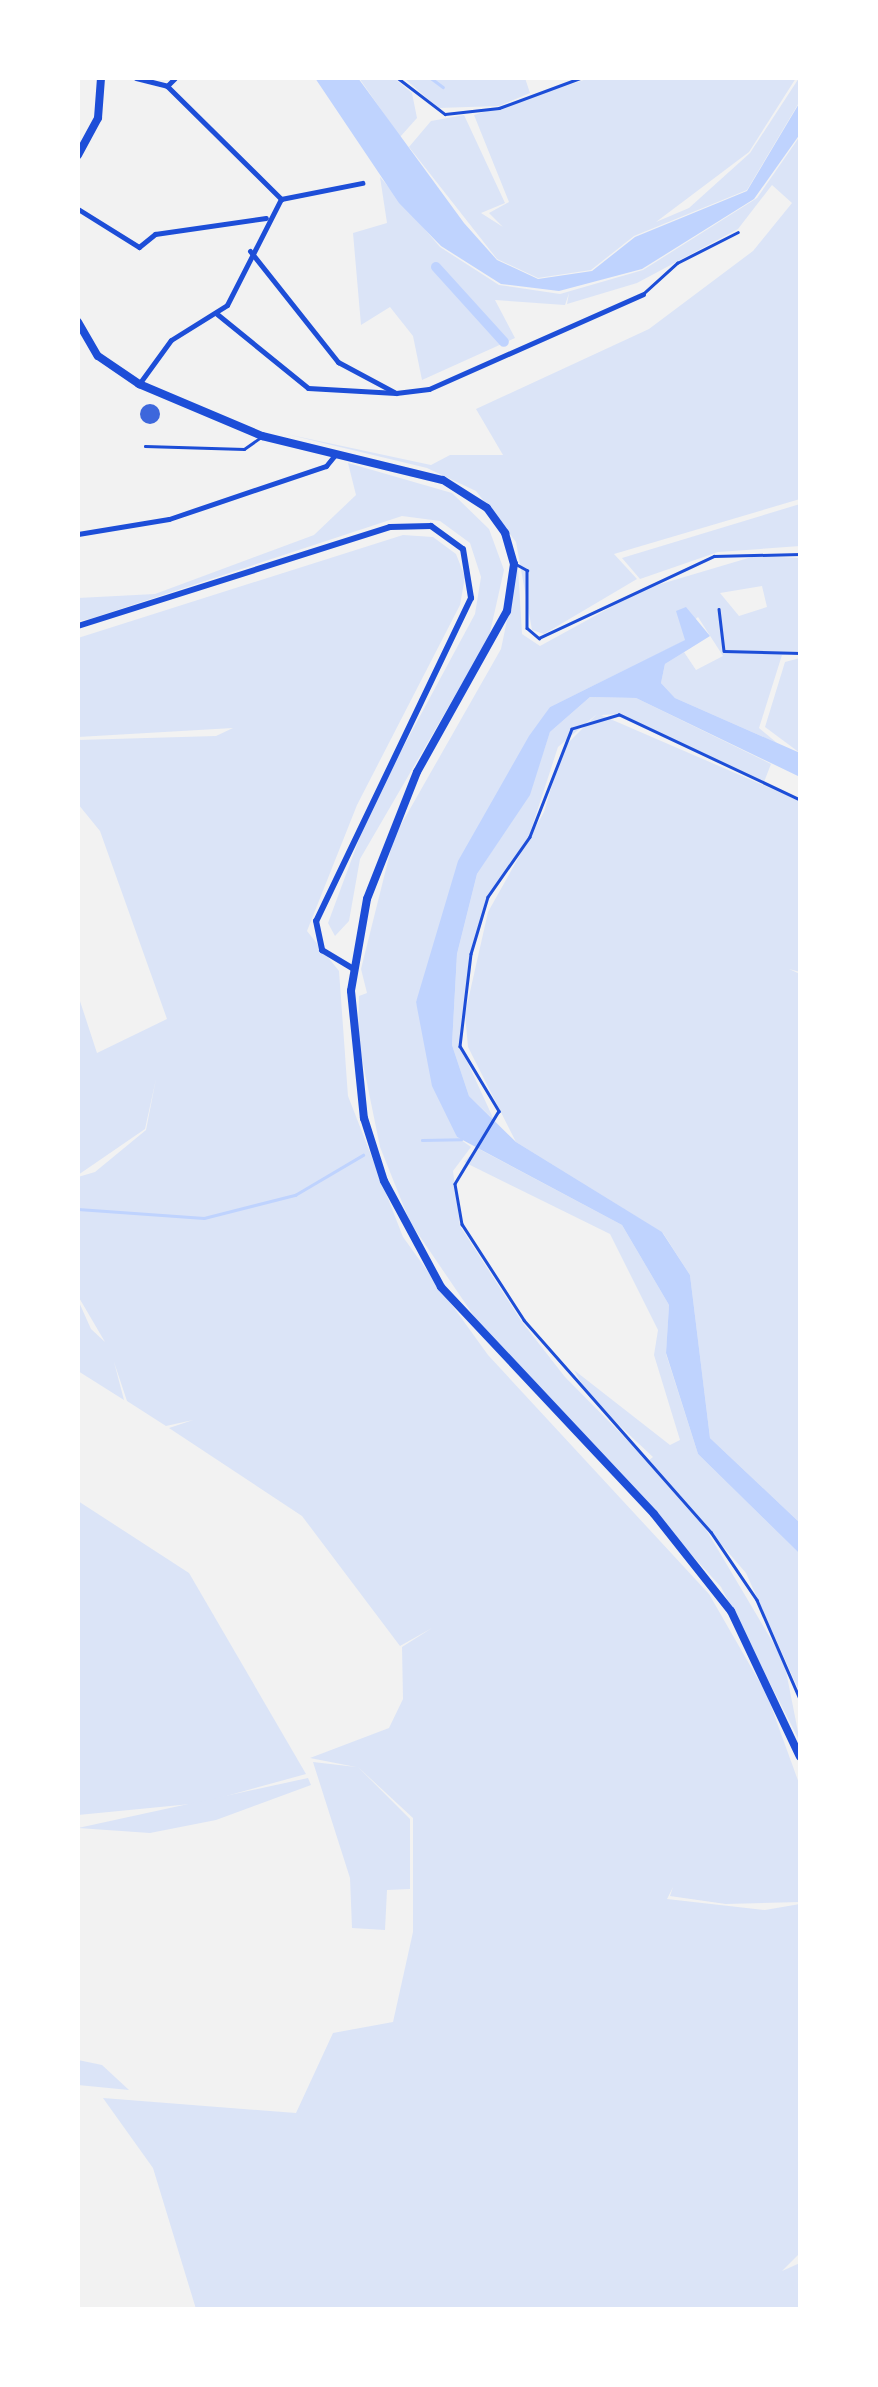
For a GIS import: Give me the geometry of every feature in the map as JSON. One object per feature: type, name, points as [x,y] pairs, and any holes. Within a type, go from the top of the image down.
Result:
[{"type":"main road","points":[[78,155],[98,118],[101,78]]},
{"type":"main road","points":[[78,322],[98,356],[139,384],[262,436],[460,488],[498,521],[514,564],[495,640],[392,827],[352,968],[364,1118],[424,1261],[654,1514],[748,1643],[800,1756]]},
{"type":"main road","points":[[78,626],[390,527],[431,526],[463,549],[471,598],[316,921],[322,950],[352,968]]},
{"type":"street","points":[[136,78],[167,86],[282,200]]},
{"type":"street","points":[[167,86],[175,78]]},
{"type":"street","points":[[139,384],[170,340],[217,314],[266,218],[282,200],[362,183]]},
{"type":"street","points":[[78,209],[132,244],[247,214],[266,218]]},
{"type":"street","points":[[250,250],[338,362],[396,393]]},
{"type":"street","points":[[217,314],[308,388],[396,393],[429,389],[642,294]]},
{"type":"street","points":[[78,534],[170,518],[326,466],[337,453]]},
{"type":"lane","points":[[642,294],[677,263],[738,232]]},
{"type":"lane","points":[[145,446],[244,450],[262,436]]},
{"type":"lane","points":[[514,564],[527,570],[527,628],[539,638],[714,556],[800,554]]},
{"type":"lane","points":[[719,609],[724,650],[800,654]]},
{"type":"path","points":[[398,78],[444,114],[499,108],[580,78]]},
{"type":"path","points":[[800,800],[619,715],[572,729],[530,836],[488,897],[471,954],[460,1046],[497,1122],[466,1157],[457,1201],[490,1269],[566,1375],[712,1532],[764,1612],[800,1698]]},
{"type":"shaded area","points":[[359,78],[394,78],[412,93],[417,118],[400,137]]},
{"type":"shaded area","points":[[404,78],[525,78],[530,93],[499,106],[438,108]]},
{"type":"shaded area","points":[[590,78],[796,78],[749,152],[656,222],[689,208],[750,153],[799,78],[800,101],[747,190],[634,236],[591,270],[538,278],[497,259],[409,147],[431,121],[464,115],[505,203],[481,213],[503,227],[489,213],[509,202],[474,115]]},
{"type":"shaded area","points":[[800,136],[800,499],[614,554],[637,579],[544,634],[532,630],[516,542],[476,491],[427,468],[286,434],[431,465],[450,455],[503,455],[476,409],[649,329],[753,251],[792,203],[772,185],[738,229],[637,283],[567,304],[569,293],[565,305],[495,300],[515,338],[422,380],[413,336],[390,307],[361,325],[353,233],[387,223],[380,177],[440,247],[499,285],[560,294],[643,270],[757,198]]},
{"type":"shaded area","points":[[348,463],[452,493],[489,529],[504,570],[489,637],[360,859],[349,921],[335,936],[328,923],[371,807],[475,614],[481,577],[470,543],[440,521],[402,516],[90,619],[78,621],[78,598],[155,594],[314,535],[356,495]]},
{"type":"shaded area","points":[[800,504],[800,546],[718,552],[640,579],[622,558]]},
{"type":"shaded area","points":[[403,535],[433,537],[456,554],[465,577],[460,605],[357,805],[307,931],[339,971],[348,1096],[403,1237],[488,1355],[709,1594],[767,1695],[800,1786],[800,1902],[726,1904],[670,1896],[673,1887],[667,1899],[765,1910],[800,1904],[800,2253],[782,2271],[800,2263],[800,2309],[196,2309],[153,2168],[103,2098],[296,2113],[333,2033],[393,2022],[413,1932],[413,1818],[358,1767],[410,1819],[410,1889],[387,1890],[385,1930],[352,1928],[350,1878],[313,1762],[356,1767],[310,1758],[389,1728],[403,1699],[402,1647],[432,1628],[400,1646],[302,1516],[169,1428],[193,1420],[166,1426],[127,1401],[114,1362],[124,1400],[78,1371],[78,1300],[91,1329],[105,1342],[78,1296],[78,1177],[95,1172],[146,1130],[156,1079],[145,1129],[78,1175],[78,995],[97,1053],[167,1019],[100,831],[78,804],[78,740],[216,736],[233,728],[78,737],[78,638]]},
{"type":"shaded area","points":[[755,556],[800,558],[800,651],[782,655],[759,728],[777,743],[675,698],[661,683],[665,664],[684,652],[696,670],[723,656],[698,617],[683,630],[686,640],[550,707],[503,790],[416,1002],[457,1137],[471,1147],[453,1171],[460,1226],[522,1322],[565,1377],[648,1461],[653,1457],[590,1398],[574,1370],[670,1445],[680,1440],[654,1355],[658,1330],[610,1234],[464,1162],[477,1148],[622,1225],[669,1305],[666,1354],[698,1454],[800,1554],[800,1693],[746,1573],[701,1521],[784,1661],[800,1742],[721,1587],[476,1319],[410,1222],[380,1147],[358,1039],[359,996],[367,993],[361,969],[394,837],[501,649],[518,567],[522,634],[540,646],[644,589]],"holes":[[[762,586],[767,607],[739,616],[720,593]]]},
{"type":"shaded area","points":[[800,658],[800,753],[765,727],[785,662]]},
{"type":"shaded area","points":[[590,697],[636,698],[771,764],[764,782],[620,714],[601,715],[800,801],[800,972],[789,969],[800,974],[800,1523],[710,1438],[690,1275],[663,1233],[516,1142],[468,1047],[465,1014],[488,912],[544,812],[563,748],[597,714],[558,747],[529,836],[488,897],[470,954],[460,1046],[494,1120],[469,1096],[452,1045],[457,954],[477,874],[529,795],[550,732]]},
{"type":"shaded area","points":[[78,1501],[189,1573],[306,1774],[201,1803],[78,1815]]},
{"type":"shaded area","points":[[308,1778],[311,1785],[216,1820],[150,1833],[78,1828]]},
{"type":"shaded area","points":[[78,2060],[102,2065],[129,2090],[78,2085]]},
{"type":"water","points":[[315,78],[358,78],[464,223],[497,260],[538,279],[592,271],[635,237],[747,191],[800,102],[800,134],[754,199],[642,269],[559,291],[501,284],[441,246],[399,203]]},
{"type":"water","points":[[686,607],[710,636],[665,664],[661,683],[675,698],[800,753],[800,777],[636,698],[590,697],[550,732],[530,795],[477,874],[457,954],[452,1045],[469,1096],[516,1142],[662,1232],[690,1275],[710,1438],[800,1523],[800,1554],[698,1454],[666,1353],[669,1305],[622,1225],[457,1137],[432,1086],[416,1002],[458,861],[529,736],[550,707],[685,640],[676,611]]},
{"type":"building","points":[[146,404],[154,404],[160,414],[154,424],[146,424],[140,418],[140,410]]},
{"type":"waterway","points":[[431,78],[443,87]]},
{"type":"waterway","points":[[436,267],[504,342]]},
{"type":"waterway","points":[[422,1140],[461,1139]]},
{"type":"waterway","points":[[78,1209],[204,1218],[295,1195],[363,1155]]}]
